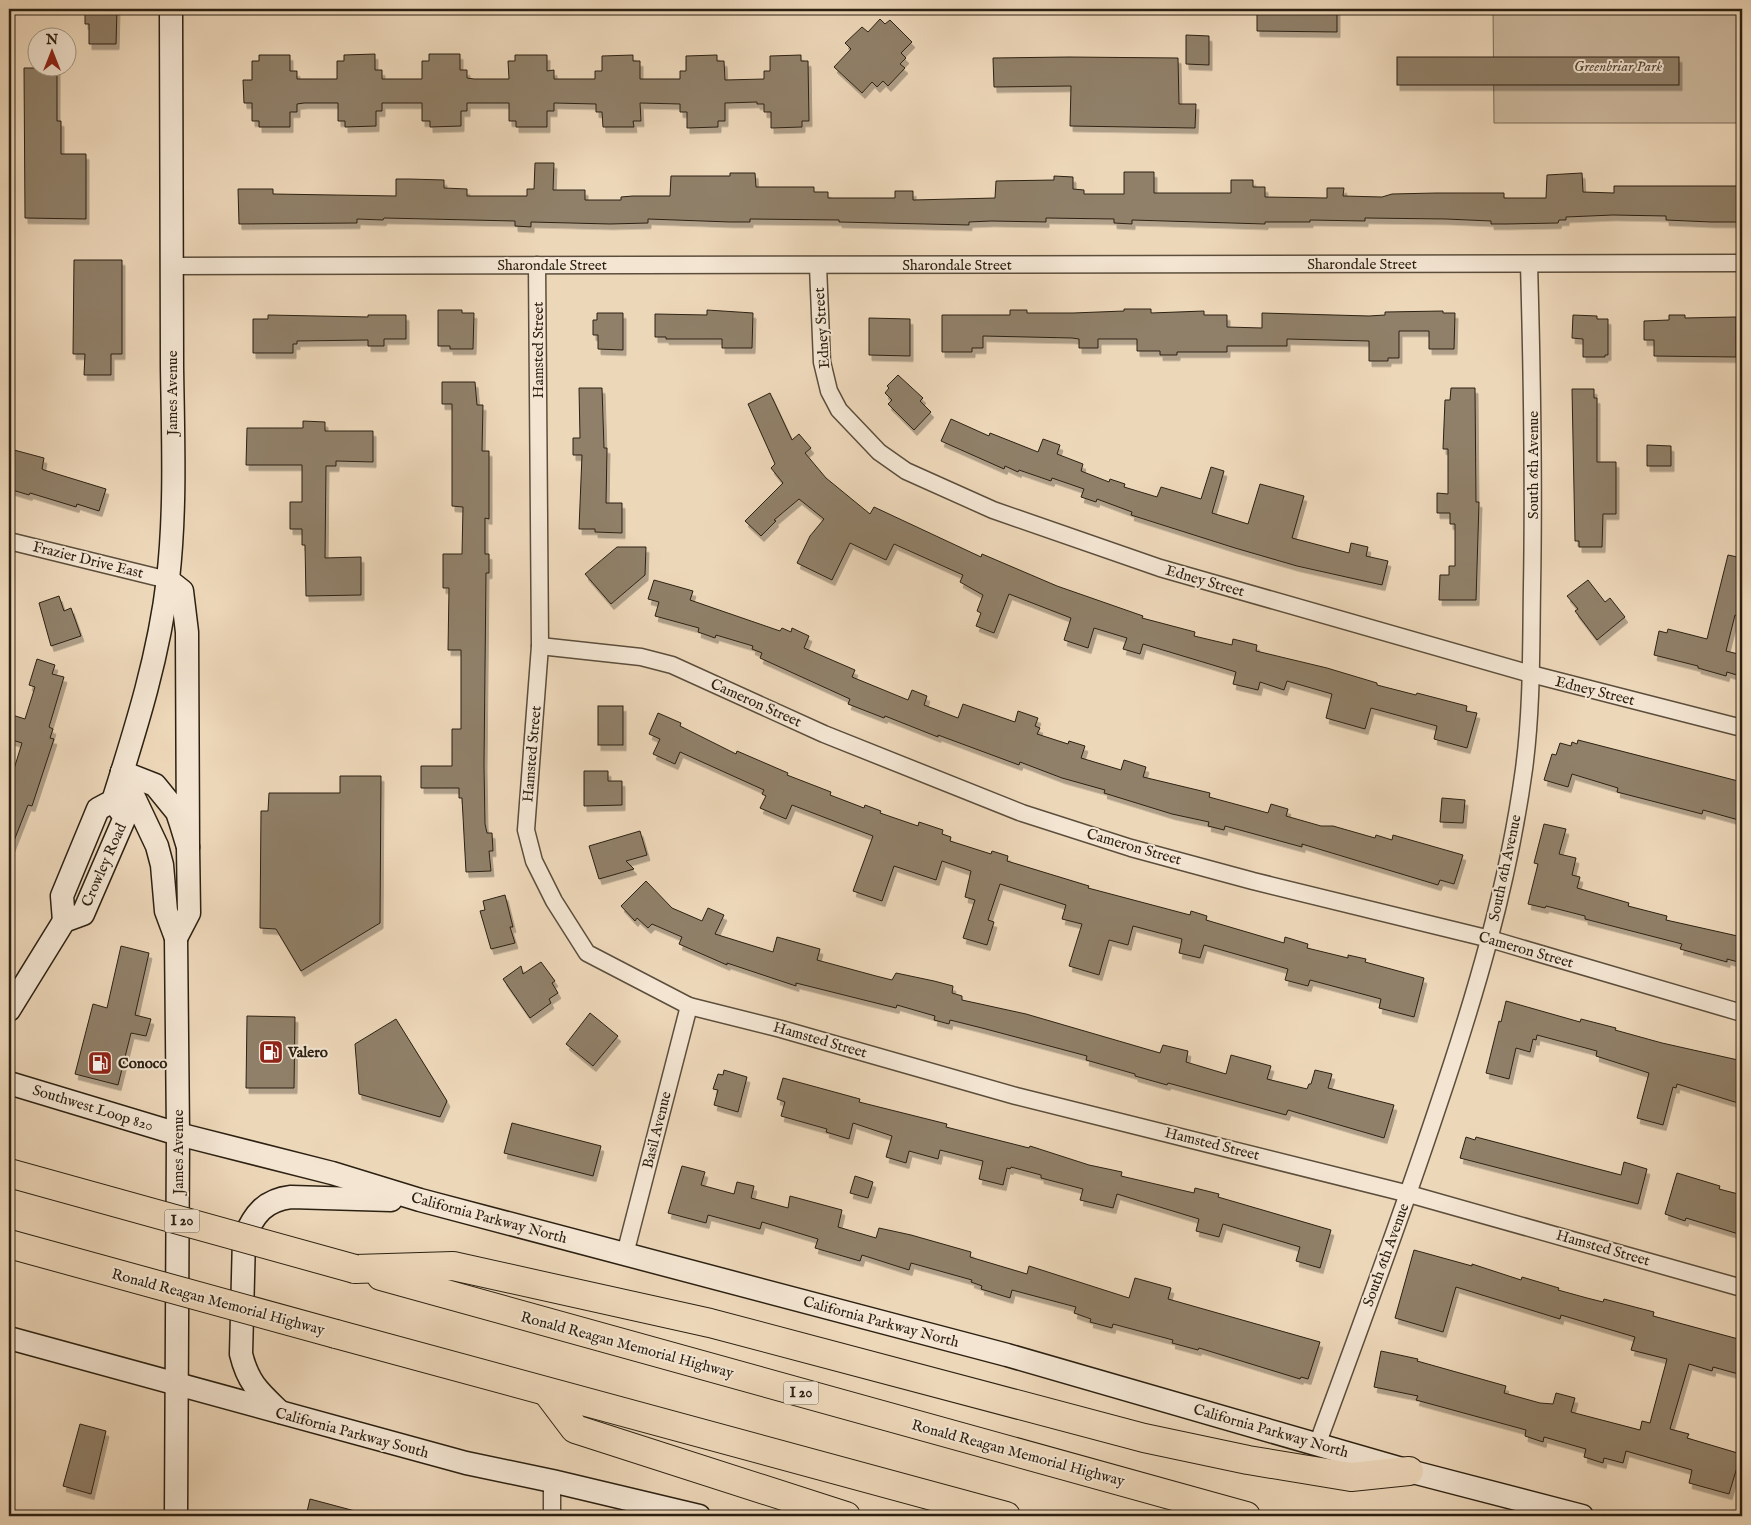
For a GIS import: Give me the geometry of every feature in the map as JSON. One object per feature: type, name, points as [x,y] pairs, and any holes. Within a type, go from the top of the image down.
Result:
[{"type":"highway","name":"Ronald Reagan Memorial Highway","points":[[9,1174],[1246,1516]]},
{"type":"highway","name":"Ronald Reagan Memorial Highway","points":[[9,1244],[1006,1516]]},
{"type":"highway","points":[[356,1269],[453,1266],[710,1323],[1144,1438],[1238,1458],[1351,1478],[1409,1471]]},
{"type":"highway","points":[[547,1392],[575,1429],[846,1516]]},
{"type":"main road","name":"James Avenue","points":[[171,9],[172,516],[168,580],[152,670],[138,727],[122,772],[157,846],[162,864],[166,911],[176,938],[178,1134],[176,1516]]},
{"type":"main road","points":[[168,580],[182,591],[187,632],[188,847]]},
{"type":"main road","name":"James Avenue","points":[[122,772],[154,785],[166,796],[177,812],[188,847],[189,913],[176,938]]},
{"type":"main road","name":"Crowley Road","points":[[9,1010],[64,921],[62,896],[98,808],[113,801],[122,772]]},
{"type":"main road","points":[[9,991],[38,964]]},
{"type":"main road","name":"Southwest Loop 820","points":[[9,1083],[178,1134]]},
{"type":"main road","name":"California Parkway North","points":[[178,1134],[332,1173],[420,1200],[1007,1355],[1409,1471],[1582,1516]]},
{"type":"main road","points":[[281,1413],[253,1386],[245,1372],[241,1348],[244,1238],[258,1211],[266,1204],[291,1196],[420,1200]]},
{"type":"main road","name":"California Parkway South","points":[[9,1338],[466,1463],[552,1481],[699,1516]]},
{"type":"street","name":"Sharondale Street","points":[[172,266],[1742,263]]},
{"type":"street","name":"South 6th Avenue","points":[[1317,1445],[1409,1194],[1462,1036],[1490,939],[1510,853],[1524,771],[1531,674],[1534,457],[1529,264]]},
{"type":"street","name":"Hamsted Street","points":[[537,265],[540,646],[526,830],[534,860],[554,901],[588,953],[689,1006],[781,1028],[1016,1096],[1409,1194],[1742,1288]]},
{"type":"street","name":"Edney Street","points":[[818,266],[822,362],[829,391],[839,410],[879,452],[906,471],[993,510],[1160,568],[1531,674],[1742,728]]},
{"type":"street","name":"Frazier Drive East","points":[[9,541],[168,580]]},
{"type":"street","name":"Cameron Street","points":[[540,646],[641,657],[672,665],[824,734],[1022,812],[1131,848],[1490,939],[1742,1013]]},
{"type":"street","name":"Basil Avenue","points":[[625,1254],[689,1006]]},
{"type":"street","points":[[552,1481],[552,1516]]},
{"type":"green space","name":"Greenbriar Park","points":[[1493,9],[1742,9],[1742,123],[1494,123]]},
{"type":"building","points":[[85,9],[117,9],[116,44],[89,44],[89,24],[85,24]]},
{"type":"building","points":[[1257,9],[1337,9],[1337,32],[1257,31]]},
{"type":"building","points":[[880,19],[885,24],[890,20],[912,42],[901,53],[906,58],[900,64],[905,68],[888,86],[883,81],[877,87],[872,82],[862,93],[834,67],[851,49],[845,43],[862,27],[868,32]]},
{"type":"building","points":[[1186,35],[1209,36],[1209,65],[1186,64]]},
{"type":"building","points":[[375,54],[375,70],[382,70],[382,79],[422,79],[422,61],[429,61],[429,54],[460,54],[460,70],[467,70],[467,78],[474,79],[509,79],[508,61],[515,61],[515,55],[547,55],[547,71],[554,70],[554,79],[595,79],[595,71],[602,71],[602,56],[633,55],[633,61],[640,61],[640,79],[680,79],[680,71],[686,71],[686,56],[717,55],[717,61],[724,61],[725,80],[764,79],[764,71],[770,71],[770,56],[801,55],[801,61],[808,61],[809,121],[802,121],[802,127],[771,128],[771,112],[764,112],[764,104],[757,104],[757,102],[725,103],[725,121],[718,121],[718,127],[687,128],[687,112],[680,112],[680,104],[640,103],[641,121],[633,121],[634,127],[603,127],[602,112],[596,112],[596,104],[554,103],[554,111],[547,111],[547,127],[516,127],[516,121],[509,121],[509,103],[467,103],[467,111],[461,111],[461,126],[430,127],[430,121],[422,121],[422,103],[382,103],[382,111],[376,111],[376,126],[345,127],[345,121],[338,121],[338,103],[297,104],[297,112],[290,112],[290,127],[259,127],[259,121],[252,121],[252,103],[244,103],[243,80],[252,80],[252,61],[259,61],[259,55],[290,55],[290,71],[297,71],[297,79],[337,79],[337,61],[344,61],[344,55]]},
{"type":"building","points":[[1397,57],[1679,57],[1679,85],[1397,85]]},
{"type":"building","points":[[993,58],[1178,58],[1179,104],[1196,104],[1195,128],[1070,126],[1071,86],[994,87]]},
{"type":"building","points":[[24,68],[28,68],[28,78],[57,78],[57,121],[61,121],[61,154],[86,154],[86,219],[25,218]]},
{"type":"building","points":[[535,163],[554,163],[553,190],[585,190],[585,200],[621,200],[621,197],[633,196],[670,196],[671,176],[730,176],[730,173],[755,173],[756,187],[814,187],[814,192],[828,192],[828,198],[895,198],[895,191],[913,191],[913,200],[995,198],[996,181],[1054,180],[1054,176],[1073,177],[1073,189],[1084,190],[1084,194],[1124,194],[1124,172],[1154,172],[1154,193],[1231,193],[1231,180],[1253,180],[1253,187],[1265,187],[1265,197],[1327,198],[1327,188],[1344,188],[1343,196],[1382,197],[1392,194],[1504,193],[1504,198],[1546,198],[1547,175],[1582,173],[1583,192],[1614,193],[1614,186],[1739,186],[1739,194],[1742,194],[1742,219],[1739,219],[1739,222],[1711,222],[1666,220],[1666,216],[1613,215],[1566,217],[1566,220],[1559,220],[1558,223],[1507,224],[1491,224],[1491,221],[1446,219],[1365,218],[1365,221],[1310,220],[1310,222],[1265,222],[1265,224],[1132,220],[1132,224],[1114,223],[1114,219],[1046,218],[1046,222],[991,221],[969,222],[969,225],[839,222],[839,220],[750,219],[750,222],[730,222],[648,219],[648,223],[610,224],[531,222],[531,227],[515,226],[515,221],[384,218],[383,220],[357,219],[357,223],[239,224],[238,189],[273,189],[273,194],[396,196],[396,179],[410,179],[444,180],[444,188],[467,189],[467,196],[527,196],[527,189],[534,189]]},
{"type":"building","points":[[74,260],[122,260],[122,354],[111,354],[111,375],[84,375],[85,354],[73,354]]},
{"type":"building","points":[[1124,309],[1151,309],[1151,313],[1204,311],[1204,315],[1227,315],[1227,327],[1262,328],[1262,313],[1369,316],[1385,315],[1385,312],[1443,311],[1443,313],[1455,313],[1454,349],[1429,349],[1429,331],[1399,331],[1399,358],[1388,358],[1388,361],[1369,361],[1369,341],[1287,339],[1287,346],[1227,346],[1227,352],[1177,352],[1177,355],[1160,355],[1160,351],[1137,351],[1137,339],[1098,339],[1098,348],[1079,348],[1079,339],[1072,338],[983,336],[983,348],[972,348],[972,352],[942,352],[942,315],[1010,315],[1010,310],[1027,310],[1027,313],[1073,313],[1124,311]]},
{"type":"building","points":[[438,310],[462,310],[462,313],[474,313],[473,349],[450,349],[450,346],[438,346]]},
{"type":"building","points":[[707,310],[753,313],[752,348],[722,348],[722,339],[666,339],[666,337],[655,337],[655,314],[707,315]]},
{"type":"building","points":[[597,313],[623,313],[623,350],[598,349],[598,335],[593,335],[593,320],[597,320]]},
{"type":"building","points":[[268,315],[368,317],[368,315],[406,315],[406,339],[384,339],[384,346],[368,346],[368,340],[297,341],[297,344],[293,344],[293,353],[253,353],[253,319],[268,319]]},
{"type":"building","points":[[1573,315],[1597,316],[1597,319],[1608,319],[1608,355],[1605,355],[1605,357],[1583,357],[1583,339],[1572,338]]},
{"type":"building","points":[[1669,315],[1685,315],[1685,318],[1736,317],[1736,357],[1654,356],[1654,340],[1644,340],[1644,321],[1669,320]]},
{"type":"building","points":[[869,318],[910,319],[910,356],[869,355]]},
{"type":"building","points":[[898,375],[923,398],[920,401],[931,412],[914,430],[888,404],[892,400],[885,393],[889,388],[887,386]]},
{"type":"building","points":[[442,382],[475,382],[477,405],[483,405],[482,451],[489,451],[489,519],[485,518],[485,554],[489,554],[489,573],[486,573],[484,766],[485,824],[487,833],[492,833],[493,851],[489,851],[491,871],[466,872],[462,798],[459,798],[459,788],[421,788],[421,766],[452,766],[452,729],[461,729],[461,650],[448,650],[449,588],[443,588],[443,554],[462,554],[463,507],[452,506],[452,404],[442,404]]},
{"type":"building","points":[[579,388],[602,388],[604,448],[607,448],[606,503],[622,503],[622,533],[595,532],[595,529],[579,529],[582,455],[573,455],[573,438],[580,438]]},
{"type":"building","points":[[1451,388],[1475,388],[1476,502],[1479,502],[1476,600],[1439,600],[1440,575],[1449,575],[1449,566],[1455,566],[1455,524],[1450,524],[1450,513],[1437,513],[1437,493],[1448,494],[1448,449],[1443,449],[1445,400],[1450,400]]},
{"type":"building","points":[[1572,389],[1594,389],[1594,398],[1597,398],[1597,462],[1616,462],[1616,514],[1603,514],[1602,547],[1579,547],[1579,541],[1575,541]]},
{"type":"building","points":[[770,393],[792,440],[799,434],[811,448],[805,453],[826,478],[870,514],[874,507],[981,557],[982,554],[1057,586],[1143,616],[1142,618],[1195,632],[1194,636],[1232,645],[1233,639],[1257,645],[1256,651],[1327,668],[1377,683],[1377,685],[1467,706],[1466,711],[1477,713],[1467,748],[1434,739],[1437,726],[1371,708],[1365,729],[1326,718],[1332,694],[1287,681],[1284,690],[1260,682],[1258,690],[1233,684],[1236,672],[1143,644],[1140,654],[1123,649],[1127,638],[1094,628],[1088,648],[1064,640],[1071,618],[1009,594],[994,633],[976,626],[981,613],[977,611],[983,595],[960,582],[963,575],[894,544],[886,560],[850,543],[832,580],[797,563],[810,536],[824,519],[799,499],[774,520],[776,521],[761,536],[745,521],[783,483],[771,468],[775,464],[748,404]]},
{"type":"building","points":[[951,419],[989,436],[990,433],[1038,452],[1043,439],[1060,445],[1057,454],[1083,464],[1081,471],[1109,482],[1110,479],[1125,484],[1124,487],[1157,497],[1161,487],[1201,499],[1211,467],[1224,471],[1212,513],[1248,524],[1260,484],[1304,496],[1292,538],[1349,553],[1351,543],[1368,547],[1366,556],[1388,561],[1382,585],[1297,566],[1235,548],[1131,515],[1132,512],[1097,499],[1096,502],[1081,497],[1084,489],[1052,478],[1051,481],[1019,470],[1018,472],[1005,466],[1004,469],[941,441]]},
{"type":"building","points":[[303,421],[325,422],[325,431],[373,431],[373,462],[336,461],[336,466],[326,466],[325,558],[361,557],[361,595],[306,596],[305,545],[302,545],[302,529],[290,529],[290,502],[302,502],[302,465],[246,465],[247,428],[303,428]]},
{"type":"building","points":[[1647,445],[1671,446],[1671,466],[1647,466]]},
{"type":"building","points":[[14,450],[44,458],[42,469],[44,470],[106,489],[99,511],[77,504],[76,507],[30,493],[29,495],[9,489],[9,471]]},
{"type":"building","points":[[617,547],[646,547],[645,575],[611,604],[585,574]]},
{"type":"building","points":[[1728,555],[1742,558],[1742,617],[1735,615],[1726,651],[1742,655],[1740,676],[1727,672],[1726,676],[1698,668],[1698,666],[1654,655],[1659,631],[1667,633],[1668,629],[1707,639]]},
{"type":"building","points":[[654,580],[693,591],[690,600],[780,631],[782,628],[791,632],[792,628],[809,636],[804,648],[855,670],[852,677],[908,700],[912,690],[927,696],[924,705],[958,718],[963,704],[1015,722],[1018,711],[1038,718],[1035,726],[1040,728],[1037,734],[1068,744],[1069,741],[1085,746],[1081,758],[1121,770],[1124,760],[1146,767],[1143,777],[1210,793],[1209,797],[1268,813],[1271,804],[1288,809],[1286,816],[1321,826],[1333,826],[1375,838],[1376,835],[1392,840],[1393,835],[1463,855],[1454,884],[1440,880],[1438,885],[1302,844],[1302,847],[1225,826],[1224,830],[1208,826],[1209,822],[1172,814],[1104,793],[1105,790],[1062,778],[1020,762],[1019,765],[938,735],[938,737],[885,716],[884,718],[848,704],[850,699],[760,658],[762,653],[752,649],[753,646],[716,635],[715,638],[698,632],[699,628],[655,616],[659,602],[648,599]]},
{"type":"building","points":[[1588,580],[1605,602],[1610,598],[1625,617],[1597,640],[1575,611],[1578,609],[1567,596]]},
{"type":"building","points":[[59,596],[64,611],[71,608],[81,636],[51,646],[39,603]]},
{"type":"building","points":[[37,659],[55,665],[52,674],[64,677],[49,727],[53,729],[50,738],[54,739],[32,806],[28,805],[10,851],[9,785],[22,743],[9,739],[9,714],[25,719],[35,687],[29,685]]},
{"type":"building","points":[[598,706],[623,706],[623,745],[598,745]]},
{"type":"building","points":[[658,713],[681,723],[680,726],[736,754],[737,751],[788,773],[787,775],[831,792],[830,795],[864,808],[865,805],[881,811],[880,813],[918,826],[919,822],[943,830],[942,834],[951,837],[950,841],[991,854],[992,851],[1008,856],[1007,861],[1089,886],[1088,888],[1190,915],[1191,911],[1207,916],[1206,920],[1284,943],[1285,937],[1308,944],[1307,948],[1348,958],[1348,955],[1366,959],[1365,962],[1424,978],[1414,1017],[1379,1008],[1381,999],[1310,980],[1308,986],[1285,980],[1288,969],[1204,945],[1200,958],[1179,953],[1182,939],[1133,926],[1128,945],[1109,940],[1099,975],[1069,966],[1082,924],[1062,919],[1066,905],[1000,884],[988,920],[994,922],[987,945],[963,938],[975,900],[965,897],[971,871],[942,861],[936,880],[894,866],[882,901],[853,891],[873,836],[792,805],[786,819],[760,808],[766,796],[762,794],[764,790],[680,752],[675,764],[653,754],[660,739],[649,734]]},
{"type":"building","points":[[1578,740],[1742,782],[1742,821],[1703,810],[1702,814],[1617,792],[1618,788],[1572,774],[1568,787],[1544,780],[1552,754],[1556,755],[1560,743],[1571,746],[1572,742],[1577,744]]},
{"type":"building","points":[[584,771],[608,771],[608,781],[622,781],[622,805],[584,806]]},
{"type":"building","points":[[340,776],[381,776],[380,923],[301,971],[276,929],[260,928],[261,811],[268,811],[269,793],[340,793]]},
{"type":"building","points":[[1442,798],[1465,800],[1463,823],[1440,822]]},
{"type":"building","points":[[1544,824],[1566,829],[1559,854],[1576,858],[1572,875],[1580,877],[1577,888],[1629,903],[1628,906],[1667,916],[1666,920],[1742,937],[1742,963],[1727,959],[1727,962],[1680,949],[1682,944],[1585,919],[1585,916],[1546,906],[1545,908],[1528,904],[1538,864],[1534,863]]},
{"type":"building","points":[[640,831],[647,855],[626,861],[634,869],[599,879],[589,846]]},
{"type":"building","points":[[646,881],[672,908],[702,921],[708,908],[724,915],[715,934],[773,952],[777,937],[820,949],[817,960],[892,980],[896,973],[953,986],[952,993],[962,996],[962,1000],[1026,1014],[1160,1053],[1163,1045],[1188,1051],[1186,1062],[1226,1074],[1231,1055],[1271,1066],[1267,1079],[1307,1089],[1309,1084],[1311,1084],[1315,1070],[1332,1074],[1328,1088],[1394,1105],[1384,1138],[1288,1110],[1286,1115],[1168,1083],[1167,1085],[1086,1060],[1087,1056],[950,1020],[949,1024],[934,1020],[935,1016],[897,1005],[896,1008],[796,983],[796,986],[727,963],[727,965],[679,944],[682,937],[652,924],[648,928],[637,918],[635,921],[621,906]]},
{"type":"building","points":[[505,895],[513,927],[510,927],[515,943],[491,949],[480,911],[485,910],[483,901]]},
{"type":"building","points":[[121,946],[149,953],[135,1015],[151,1019],[146,1036],[131,1033],[118,1085],[75,1074],[93,1004],[107,1008]]},
{"type":"building","points":[[541,962],[555,981],[552,983],[558,993],[549,999],[551,1003],[530,1018],[503,979],[521,966],[523,974]]},
{"type":"building","points":[[1506,1001],[1580,1022],[1581,1019],[1616,1028],[1615,1030],[1662,1043],[1738,1060],[1737,1063],[1742,1064],[1742,1087],[1738,1103],[1677,1084],[1676,1088],[1673,1087],[1663,1125],[1637,1118],[1649,1073],[1596,1056],[1597,1051],[1537,1035],[1536,1040],[1533,1039],[1530,1052],[1516,1048],[1509,1079],[1486,1073]]},
{"type":"building","points":[[590,1013],[618,1036],[593,1066],[566,1044]]},
{"type":"building","name":"Valero","points":[[247,1016],[295,1017],[294,1088],[246,1088]]},
{"type":"building","points":[[396,1019],[447,1101],[440,1117],[359,1094],[355,1044]]},
{"type":"building","points":[[724,1070],[747,1077],[738,1112],[714,1105],[718,1090],[713,1089],[718,1074],[723,1075]]},
{"type":"building","points":[[783,1078],[860,1099],[859,1102],[947,1124],[946,1127],[1029,1148],[1030,1146],[1089,1165],[1122,1172],[1121,1176],[1194,1193],[1195,1188],[1219,1194],[1218,1197],[1331,1230],[1320,1268],[1296,1261],[1300,1247],[1223,1224],[1219,1237],[1196,1231],[1199,1219],[1117,1194],[1113,1208],[1080,1200],[1083,1189],[1041,1178],[1041,1175],[1011,1167],[1010,1169],[1007,1168],[1003,1185],[979,1179],[983,1161],[940,1150],[938,1159],[909,1151],[906,1163],[886,1157],[892,1136],[853,1123],[849,1139],[826,1132],[827,1129],[781,1116],[785,1102],[777,1099]]},
{"type":"building","points":[[512,1123],[601,1146],[593,1176],[504,1153]]},
{"type":"building","points":[[1466,1137],[1475,1140],[1476,1137],[1621,1175],[1624,1162],[1647,1169],[1638,1204],[1460,1158]]},
{"type":"building","points":[[682,1166],[705,1172],[701,1185],[734,1194],[737,1182],[754,1186],[751,1198],[788,1208],[790,1196],[842,1210],[838,1227],[876,1238],[879,1228],[911,1235],[971,1252],[970,1257],[1027,1274],[1029,1266],[1129,1298],[1135,1278],[1171,1288],[1168,1299],[1320,1342],[1308,1379],[1301,1377],[1300,1379],[1199,1348],[1198,1350],[1172,1343],[1173,1340],[1113,1324],[1112,1328],[1090,1322],[1091,1319],[1074,1313],[1076,1307],[1012,1290],[1010,1298],[981,1289],[982,1286],[971,1282],[972,1280],[911,1263],[909,1270],[862,1255],[860,1261],[815,1248],[818,1239],[762,1222],[760,1229],[708,1215],[706,1223],[668,1213]]},
{"type":"building","points":[[1677,1173],[1720,1186],[1719,1189],[1742,1195],[1742,1235],[1686,1218],[1685,1221],[1665,1214]]},
{"type":"building","points":[[855,1176],[873,1182],[868,1198],[850,1193]]},
{"type":"building","points":[[1414,1250],[1472,1266],[1472,1264],[1521,1280],[1522,1277],[1587,1298],[1603,1302],[1604,1299],[1654,1312],[1653,1316],[1742,1340],[1742,1375],[1713,1367],[1712,1371],[1689,1364],[1670,1429],[1689,1434],[1687,1438],[1741,1454],[1729,1494],[1689,1483],[1692,1470],[1626,1451],[1623,1463],[1604,1458],[1603,1463],[1584,1457],[1586,1449],[1544,1437],[1543,1442],[1525,1436],[1526,1430],[1416,1400],[1418,1396],[1374,1387],[1381,1351],[1418,1359],[1417,1361],[1506,1386],[1504,1393],[1540,1403],[1553,1404],[1556,1393],[1575,1398],[1571,1412],[1640,1430],[1642,1421],[1650,1423],[1667,1359],[1631,1350],[1635,1337],[1561,1315],[1560,1319],[1456,1287],[1443,1332],[1395,1318]]},
{"type":"building","points":[[80,1424],[106,1431],[91,1494],[63,1486]]},
{"type":"building","points":[[310,1499],[355,1511],[354,1516],[306,1516]]},
{"type":"place","name":"Valero","points":[[271,1052]]},
{"type":"place","name":"Conoco","points":[[100,1063]]}]
